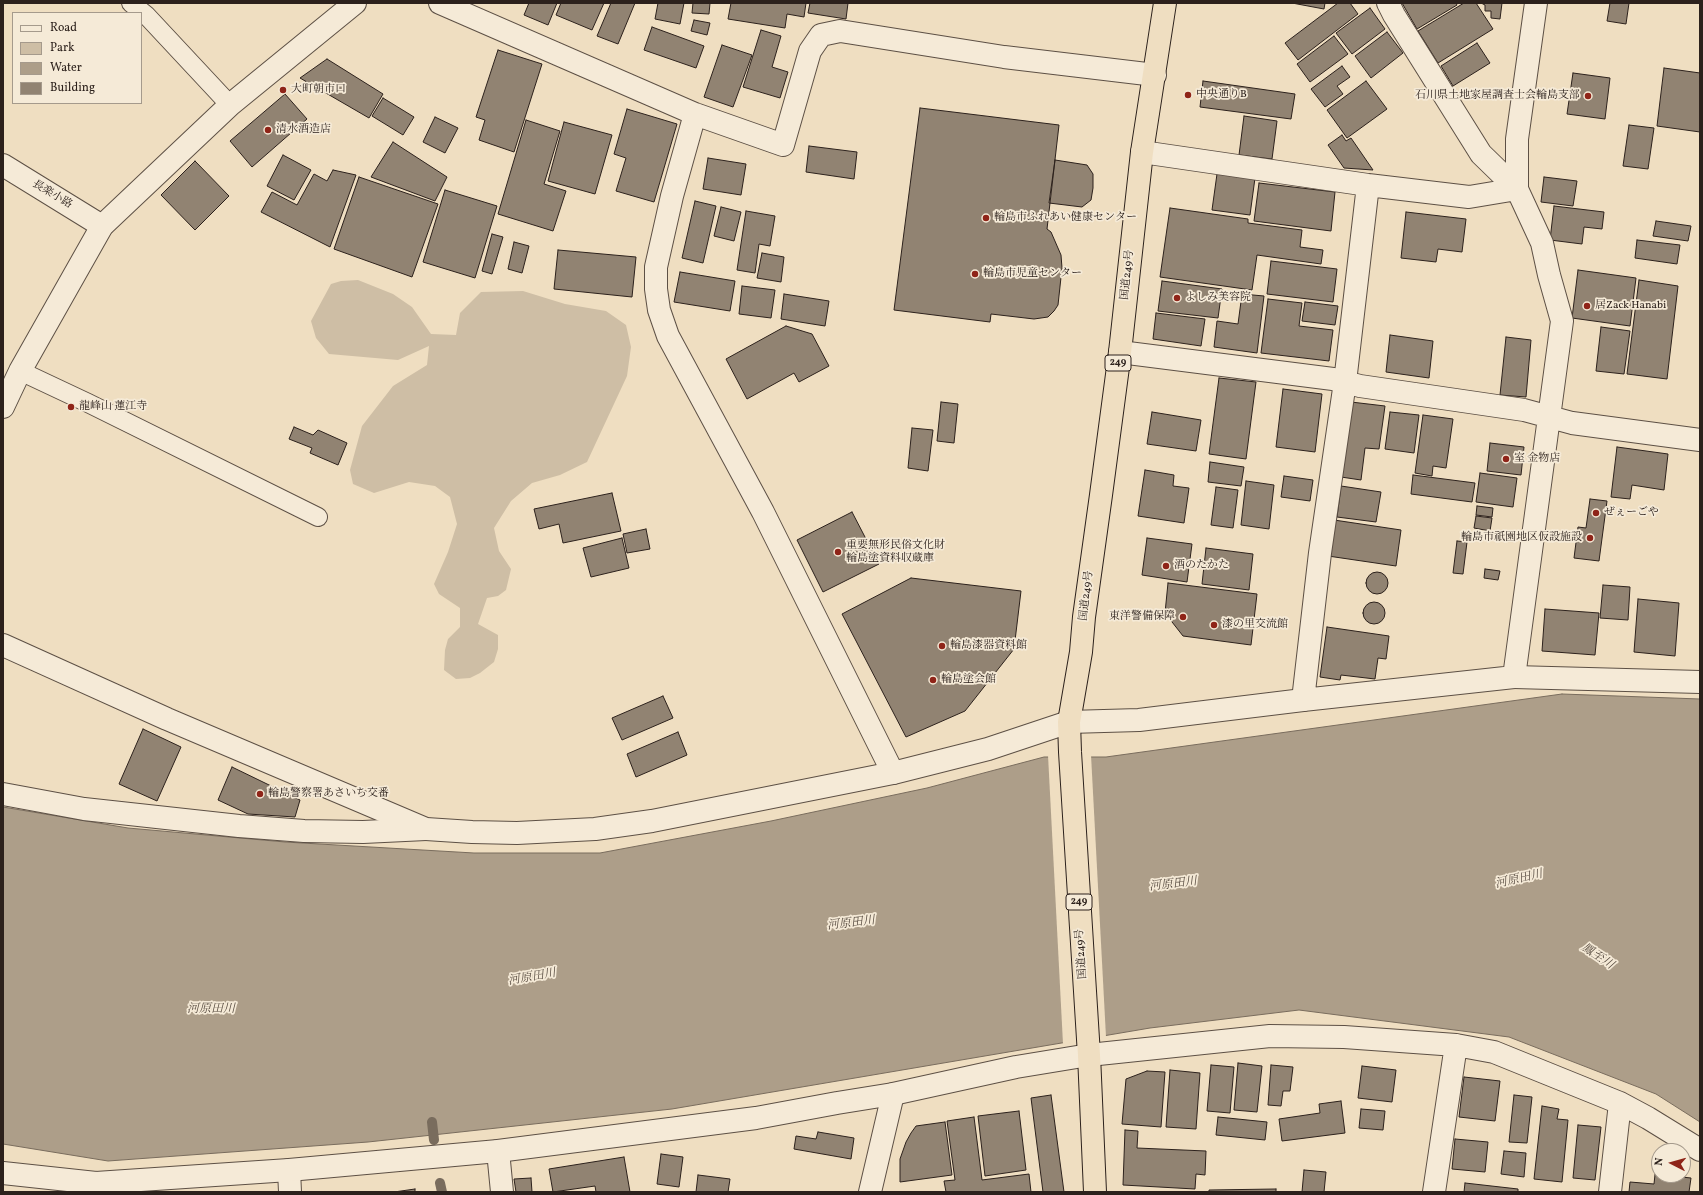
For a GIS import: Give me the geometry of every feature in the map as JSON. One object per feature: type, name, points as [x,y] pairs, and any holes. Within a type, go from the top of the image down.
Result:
[{"type":"highway","name":"国道249号","points":[[1095,1192],[1070,752],[1070,722],[1081,652],[1084,617],[1120,352],[1142,152],[1165,3]]},
{"type":"street","points":[[3,407],[20,371],[102,226],[230,105],[354,3]]},
{"type":"street","points":[[440,3],[695,114],[783,145],[810,52],[820,35],[840,31],[1004,56],[1155,75]]},
{"type":"street","points":[[1388,3],[1481,154],[1517,189],[1542,243],[1562,321],[1514,677]]},
{"type":"street","points":[[1517,189],[1517,139],[1536,3]]},
{"type":"street","points":[[695,114],[672,196],[656,267],[656,289],[659,310],[668,336],[763,512],[893,773]]},
{"type":"street","points":[[1142,152],[1368,185],[1469,197],[1517,189]]},
{"type":"street","name":"長楽小路","points":[[3,165],[102,226]]},
{"type":"street","points":[[1303,700],[1320,553],[1345,382],[1368,185]]},
{"type":"street","points":[[1120,352],[1333,379],[1360,386],[1524,410],[1572,423],[1700,440]]},
{"type":"street","points":[[3,646],[167,719],[426,829]]},
{"type":"street","points":[[3,794],[84,809],[304,832],[356,832],[426,829],[517,833],[595,830],[652,821],[893,773],[988,749],[1070,722],[1138,720],[1514,677],[1700,682]]},
{"type":"street","points":[[3,1172],[92,1187],[498,1151],[756,1118],[893,1094],[1088,1053],[1270,1036],[1344,1037],[1456,1046],[1494,1052],[1620,1103],[1648,1118],[1700,1150]]},
{"type":"street","points":[[1434,1192],[1456,1046]]},
{"type":"street","points":[[870,1192],[893,1094]]},
{"type":"street","points":[[1610,1192],[1620,1103]]},
{"type":"street","points":[[498,1151],[502,1192]]},
{"type":"street","points":[[289,1170],[290,1192]]},
{"type":"lane","points":[[131,3],[146,15],[230,105]]},
{"type":"lane","points":[[20,371],[96,406],[318,517]]},
{"type":"green space","points":[[358,280],[393,294],[412,307],[431,334],[456,335],[460,313],[481,292],[523,291],[565,304],[606,311],[626,325],[631,347],[627,376],[587,462],[560,475],[532,483],[511,501],[494,528],[499,551],[511,569],[506,590],[498,596],[487,598],[478,624],[498,635],[498,649],[494,662],[480,673],[470,678],[456,679],[444,670],[445,650],[448,639],[460,627],[460,608],[439,594],[434,584],[448,552],[457,524],[450,497],[435,486],[409,482],[374,493],[353,484],[350,470],[362,426],[393,386],[427,365],[429,346],[398,360],[329,354],[316,338],[311,321],[331,284],[341,281]]},
{"type":"water","points":[[1562,694],[1700,699],[1700,1122],[1656,1094],[1509,1037],[1299,1010],[1150,1028],[672,1109],[368,1142],[108,1161],[3,1144],[3,807],[128,828],[285,842],[474,853],[600,853],[771,821],[927,788],[1044,757],[1106,757]]},
{"type":"pier","points":[[1048,755],[1091,755],[1106,1037],[1063,1044]]},
{"type":"building","points":[[529,3],[557,3],[548,25],[524,15]]},
{"type":"building","points":[[561,3],[604,3],[592,30],[556,15]]},
{"type":"building","points":[[611,3],[635,3],[618,44],[597,36]]},
{"type":"building","points":[[658,3],[684,3],[680,24],[655,19]]},
{"type":"building","points":[[693,3],[710,3],[709,14],[692,13]]},
{"type":"building","points":[[731,3],[806,3],[804,17],[787,14],[785,28],[728,19]]},
{"type":"building","points":[[810,3],[848,3],[846,19],[808,13]]},
{"type":"building","points":[[1292,3],[1325,3],[1324,9]]},
{"type":"building","points":[[1338,3],[1350,3],[1358,14],[1298,60],[1285,43]]},
{"type":"building","points":[[1402,3],[1456,3],[1457,5],[1417,29]]},
{"type":"building","points":[[1464,3],[1476,3],[1493,29],[1438,63],[1418,31]]},
{"type":"building","points":[[1481,3],[1502,3],[1500,19],[1491,18],[1491,11],[1485,11],[1485,5]]},
{"type":"building","points":[[1610,3],[1629,3],[1626,24],[1607,21]]},
{"type":"building","points":[[1370,8],[1385,29],[1352,54],[1336,33]]},
{"type":"building","points":[[694,20],[710,23],[707,35],[691,31]]},
{"type":"building","points":[[652,27],[704,46],[696,68],[644,50]]},
{"type":"building","points":[[761,30],[781,36],[772,67],[788,72],[780,98],[743,87]]},
{"type":"building","points":[[1387,32],[1403,53],[1371,78],[1355,56]]},
{"type":"building","points":[[1334,36],[1348,54],[1310,82],[1297,64]]},
{"type":"building","points":[[1477,43],[1490,63],[1453,86],[1441,66]]},
{"type":"building","points":[[722,45],[752,55],[733,107],[704,97]]},
{"type":"building","points":[[498,50],[542,64],[514,152],[479,140],[485,120],[476,117]]},
{"type":"building","points":[[327,59],[383,94],[369,118],[300,78]]},
{"type":"building","points":[[1342,66],[1350,77],[1337,86],[1343,94],[1325,107],[1311,89]]},
{"type":"building","points":[[1664,68],[1700,73],[1700,132],[1657,126]]},
{"type":"building","points":[[1573,73],[1610,78],[1605,119],[1567,114]]},
{"type":"building","points":[[1203,81],[1295,94],[1291,119],[1200,107]]},
{"type":"building","points":[[1366,81],[1387,109],[1347,138],[1327,110]]},
{"type":"building","name":"清水酒造店","points":[[285,94],[307,119],[252,167],[230,141]]},
{"type":"building","points":[[383,98],[414,117],[403,135],[372,116]]},
{"type":"building","points":[[920,108],[1059,125],[1047,229],[1051,232],[1061,255],[1062,268],[1058,305],[1048,317],[1034,319],[991,314],[990,322],[894,310]]},
{"type":"building","points":[[627,109],[677,124],[654,202],[616,191],[626,158],[614,154]]},
{"type":"building","points":[[1244,116],[1277,121],[1272,159],[1239,155]]},
{"type":"building","points":[[435,117],[458,128],[445,153],[423,142]]},
{"type":"building","points":[[526,120],[560,131],[544,184],[566,191],[553,231],[498,214]]},
{"type":"building","points":[[564,122],[612,135],[595,194],[548,181]]},
{"type":"building","points":[[1629,125],[1654,128],[1648,169],[1623,166]]},
{"type":"building","points":[[1342,135],[1346,141],[1351,138],[1373,170],[1344,168],[1328,145]]},
{"type":"building","points":[[393,142],[447,177],[435,201],[371,177]]},
{"type":"building","points":[[809,146],[857,152],[854,179],[806,172]]},
{"type":"building","points":[[283,155],[311,170],[294,200],[267,186]]},
{"type":"building","points":[[708,158],[746,164],[741,195],[703,189]]},
{"type":"building","points":[[1055,160],[1087,165],[1093,174],[1091,200],[1082,207],[1049,203]]},
{"type":"building","points":[[195,161],[229,196],[195,230],[161,195]]},
{"type":"building","points":[[333,170],[356,175],[330,247],[261,212],[272,192],[297,205],[314,174],[327,181]]},
{"type":"building","points":[[1217,174],[1255,178],[1250,215],[1212,210]]},
{"type":"building","points":[[359,177],[438,204],[412,277],[334,249]]},
{"type":"building","points":[[1544,177],[1577,181],[1573,206],[1541,202]]},
{"type":"building","points":[[1259,183],[1335,192],[1331,231],[1254,221]]},
{"type":"building","points":[[445,190],[497,206],[475,278],[423,262]]},
{"type":"building","points":[[695,201],[716,206],[703,263],[682,258]]},
{"type":"building","points":[[1554,206],[1604,212],[1602,229],[1584,227],[1582,244],[1550,240]]},
{"type":"building","points":[[721,207],[741,212],[734,241],[714,236]]},
{"type":"building","points":[[1170,208],[1248,219],[1248,223],[1302,230],[1300,247],[1323,250],[1321,264],[1257,255],[1252,290],[1160,277]]},
{"type":"building","points":[[746,211],[775,216],[770,246],[759,244],[755,273],[737,270]]},
{"type":"building","points":[[1406,212],[1466,219],[1462,252],[1438,249],[1436,262],[1401,258]]},
{"type":"building","points":[[1656,221],[1691,226],[1688,241],[1653,236]]},
{"type":"building","points":[[492,234],[503,237],[492,274],[482,271]]},
{"type":"building","points":[[1637,240],[1680,245],[1677,264],[1635,258]]},
{"type":"building","points":[[514,242],[529,246],[522,273],[508,269]]},
{"type":"building","points":[[558,250],[636,257],[632,297],[554,289]]},
{"type":"building","points":[[762,253],[784,257],[781,282],[757,278]]},
{"type":"building","points":[[1271,261],[1337,269],[1333,302],[1267,294]]},
{"type":"building","points":[[1578,270],[1636,278],[1630,326],[1572,318]]},
{"type":"building","points":[[680,272],[735,281],[730,311],[674,302]]},
{"type":"building","points":[[1639,280],[1678,286],[1667,379],[1627,374]]},
{"type":"building","points":[[1162,281],[1222,289],[1218,318],[1158,311]]},
{"type":"building","points":[[742,286],[775,290],[771,318],[739,314]]},
{"type":"building","points":[[784,294],[829,301],[825,326],[781,319]]},
{"type":"building","points":[[1242,294],[1264,296],[1257,353],[1214,347],[1217,321],[1238,324]]},
{"type":"building","points":[[1268,299],[1302,303],[1299,326],[1333,330],[1329,361],[1261,353]]},
{"type":"building","points":[[1305,302],[1338,306],[1335,325],[1302,321]]},
{"type":"building","points":[[1156,313],[1205,319],[1201,346],[1153,339]]},
{"type":"building","points":[[786,326],[812,334],[829,366],[799,382],[794,373],[747,399],[726,359]]},
{"type":"building","points":[[1601,327],[1630,331],[1624,374],[1596,371]]},
{"type":"building","points":[[1390,335],[1433,341],[1429,378],[1386,372]]},
{"type":"building","points":[[1506,337],[1531,340],[1526,397],[1500,395]]},
{"type":"building","points":[[1219,378],[1256,382],[1246,459],[1209,454]]},
{"type":"building","points":[[1283,389],[1322,394],[1315,452],[1276,447]]},
{"type":"building","points":[[941,402],[958,404],[954,443],[937,441]]},
{"type":"building","points":[[1351,402],[1385,406],[1379,449],[1365,448],[1361,480],[1341,477]]},
{"type":"building","points":[[1152,412],[1201,420],[1196,451],[1147,444]]},
{"type":"building","points":[[1390,412],[1419,415],[1414,453],[1385,449]]},
{"type":"building","points":[[1423,415],[1453,419],[1446,468],[1433,466],[1432,476],[1415,473]]},
{"type":"building","points":[[294,427],[313,435],[318,430],[347,443],[338,465],[310,453],[312,448],[289,439]]},
{"type":"building","points":[[912,428],[933,430],[928,471],[908,468]]},
{"type":"building","points":[[1490,443],[1524,447],[1521,475],[1487,471]]},
{"type":"building","points":[[1617,447],[1668,454],[1664,490],[1632,485],[1630,499],[1611,497]]},
{"type":"building","points":[[1210,462],[1244,467],[1241,486],[1208,482]]},
{"type":"building","points":[[1145,470],[1174,475],[1173,486],[1189,488],[1184,523],[1138,516]]},
{"type":"building","points":[[1480,473],[1517,478],[1513,507],[1476,502]]},
{"type":"building","points":[[1413,475],[1475,483],[1472,502],[1411,494]]},
{"type":"building","points":[[1284,476],[1313,480],[1310,501],[1281,497]]},
{"type":"building","points":[[1246,481],[1274,485],[1269,529],[1241,525]]},
{"type":"building","points":[[1341,486],[1381,492],[1376,522],[1337,517]]},
{"type":"building","points":[[1216,487],[1238,490],[1233,528],[1211,525]]},
{"type":"building","points":[[612,493],[621,531],[563,543],[559,524],[539,529],[534,509]]},
{"type":"building","name":"輪島市祇園地区仮設施設","points":[[1590,499],[1607,501],[1599,561],[1574,558],[1578,527],[1586,528]]},
{"type":"building","points":[[1477,506],[1493,508],[1492,517],[1476,515]]},
{"type":"building","name":"重要無形民俗文化財 輪島塗資料収蔵庫","points":[[852,512],[879,564],[823,592],[797,540]]},
{"type":"building","points":[[1476,516],[1492,518],[1490,531],[1474,528]]},
{"type":"building","points":[[1334,520],[1401,530],[1396,566],[1328,556]]},
{"type":"building","points":[[646,529],[650,549],[627,553],[623,534]]},
{"type":"building","points":[[622,538],[629,568],[591,577],[583,548]]},
{"type":"building","name":"酒のたかた","points":[[1147,538],[1192,544],[1187,582],[1142,575]]},
{"type":"building","points":[[1457,541],[1467,542],[1463,574],[1453,573]]},
{"type":"building","points":[[1206,548],[1253,554],[1249,590],[1202,584]]},
{"type":"building","points":[[1485,569],[1500,571],[1498,580],[1484,578]]},
{"type":"building","points":[[1377,572],[1385,575],[1388,583],[1385,591],[1377,594],[1369,591],[1366,583],[1369,575]]},
{"type":"building","name":"輪島塗会館","points":[[911,578],[1021,591],[1014,649],[965,711],[906,737],[842,614]]},
{"type":"building","name":"漆の里交流館","points":[[1168,583],[1257,594],[1251,645],[1183,636],[1165,613]]},
{"type":"building","points":[[1603,585],[1630,587],[1628,620],[1600,618]]},
{"type":"building","points":[[1638,599],[1679,603],[1675,656],[1634,652]]},
{"type":"building","points":[[1374,602],[1382,605],[1385,613],[1382,621],[1374,624],[1366,621],[1363,613],[1366,605]]},
{"type":"building","points":[[1545,609],[1599,613],[1595,655],[1542,651]]},
{"type":"building","points":[[1327,627],[1389,636],[1386,659],[1378,658],[1375,679],[1341,675],[1340,680],[1320,677]]},
{"type":"building","points":[[663,696],[673,718],[622,740],[612,718]]},
{"type":"building","points":[[143,729],[181,747],[157,801],[119,784]]},
{"type":"building","points":[[678,732],[687,755],[636,777],[627,754]]},
{"type":"building","points":[[232,767],[300,800],[295,817],[248,814],[218,800]]},
{"type":"building","points":[[1238,1063],[1262,1066],[1257,1112],[1234,1110]]},
{"type":"building","points":[[1211,1065],[1234,1067],[1230,1113],[1207,1111]]},
{"type":"building","points":[[1271,1065],[1293,1067],[1290,1091],[1283,1091],[1281,1106],[1268,1105]]},
{"type":"building","points":[[1362,1066],[1396,1070],[1392,1102],[1358,1098]]},
{"type":"building","points":[[1170,1070],[1200,1073],[1196,1129],[1166,1127]]},
{"type":"building","points":[[1147,1071],[1165,1072],[1161,1127],[1122,1124],[1126,1079]]},
{"type":"building","points":[[1464,1077],[1500,1081],[1495,1121],[1459,1117]]},
{"type":"building","points":[[1051,1095],[1064,1192],[1043,1192],[1031,1098]]},
{"type":"building","points":[[1514,1095],[1532,1097],[1527,1143],[1509,1142]]},
{"type":"building","points":[[1341,1101],[1345,1133],[1282,1141],[1279,1119],[1320,1113],[1319,1104]]},
{"type":"building","points":[[1542,1106],[1559,1109],[1557,1119],[1568,1120],[1562,1182],[1534,1179]]},
{"type":"building","points":[[1361,1109],[1385,1111],[1383,1130],[1359,1128]]},
{"type":"building","points":[[1019,1111],[1026,1170],[985,1176],[978,1116]]},
{"type":"building","points":[[974,1117],[982,1180],[1029,1174],[1031,1192],[946,1192],[944,1181],[955,1180],[947,1121]]},
{"type":"building","points":[[1218,1117],[1267,1122],[1265,1140],[1216,1135]]},
{"type":"building","points":[[945,1122],[952,1175],[900,1182],[900,1159],[906,1142],[916,1126]]},
{"type":"building","points":[[1578,1125],[1601,1127],[1595,1180],[1573,1178]]},
{"type":"building","points":[[1125,1130],[1138,1131],[1137,1148],[1206,1151],[1205,1175],[1196,1174],[1195,1189],[1123,1185]]},
{"type":"building","points":[[818,1132],[854,1138],[851,1159],[794,1149],[796,1136],[816,1139]]},
{"type":"building","points":[[1455,1139],[1488,1142],[1485,1172],[1452,1169]]},
{"type":"building","points":[[1504,1151],[1526,1153],[1524,1177],[1501,1174]]},
{"type":"building","points":[[661,1154],[683,1157],[679,1187],[657,1184]]},
{"type":"building","points":[[624,1157],[630,1192],[596,1192],[595,1186],[553,1192],[549,1169]]},
{"type":"building","points":[[1304,1170],[1326,1172],[1324,1192],[1302,1192]]},
{"type":"building","points":[[698,1175],[730,1179],[728,1192],[696,1192]]},
{"type":"building","points":[[531,1178],[532,1192],[516,1192],[514,1179]]},
{"type":"building","points":[[1630,1182],[1654,1184],[1690,1183],[1689,1192],[1629,1192]]},
{"type":"building","points":[[1465,1183],[1518,1189],[1518,1192],[1464,1192]]},
{"type":"building","points":[[415,1189],[415,1192],[394,1192]]},
{"type":"building","points":[[1276,1189],[1276,1192],[1209,1192],[1209,1190]]},
{"type":"waterway","points":[[432,1122],[434,1140]]},
{"type":"waterway","points":[[440,1183],[442,1192]]},
{"type":"place","name":"大町朝市口","points":[[283,90]]},
{"type":"place","name":"中央通りB","points":[[1188,95]]},
{"type":"place","name":"石川県土地家屋調査士会輪島支部","points":[[1588,96]]},
{"type":"place","name":"清水酒造店","points":[[268,130]]},
{"type":"place","name":"輪島市ふれあい健康センター","points":[[986,218]]},
{"type":"place","name":"輪島市児童センター","points":[[975,274]]},
{"type":"place","name":"よしみ美容院","points":[[1177,298]]},
{"type":"place","name":"居Zack Hanabi","points":[[1587,306]]},
{"type":"place","name":"龍峰山 蓮江寺","points":[[71,407]]},
{"type":"place","name":"室 金物店","points":[[1506,459]]},
{"type":"place","name":"ぜぇーごや","points":[[1596,513]]},
{"type":"place","name":"輪島市祇園地区仮設施設","points":[[1590,538]]},
{"type":"place","name":"重要無形民俗文化財 輪島塗資料収蔵庫","points":[[838,552]]},
{"type":"place","name":"酒のたかた","points":[[1166,566]]},
{"type":"place","name":"東洋警備保障","points":[[1183,617]]},
{"type":"place","name":"漆の里交流館","points":[[1214,625]]},
{"type":"place","name":"輪島漆器資料館","points":[[942,646]]},
{"type":"place","name":"輪島塗会館","points":[[933,680]]},
{"type":"place","name":"輪島警察署あさいち交番","points":[[260,794]]},
{"type":"water label","name":"河原田川","points":[[1519,880]]},
{"type":"water label","name":"河原田川","points":[[1173,885]]},
{"type":"water label","name":"河原田川","points":[[851,924]]},
{"type":"water label","name":"鳳至川","points":[[1597,957]]},
{"type":"water label","name":"河原田川","points":[[532,978]]},
{"type":"water label","name":"河原田川","points":[[211,1010]]}]
